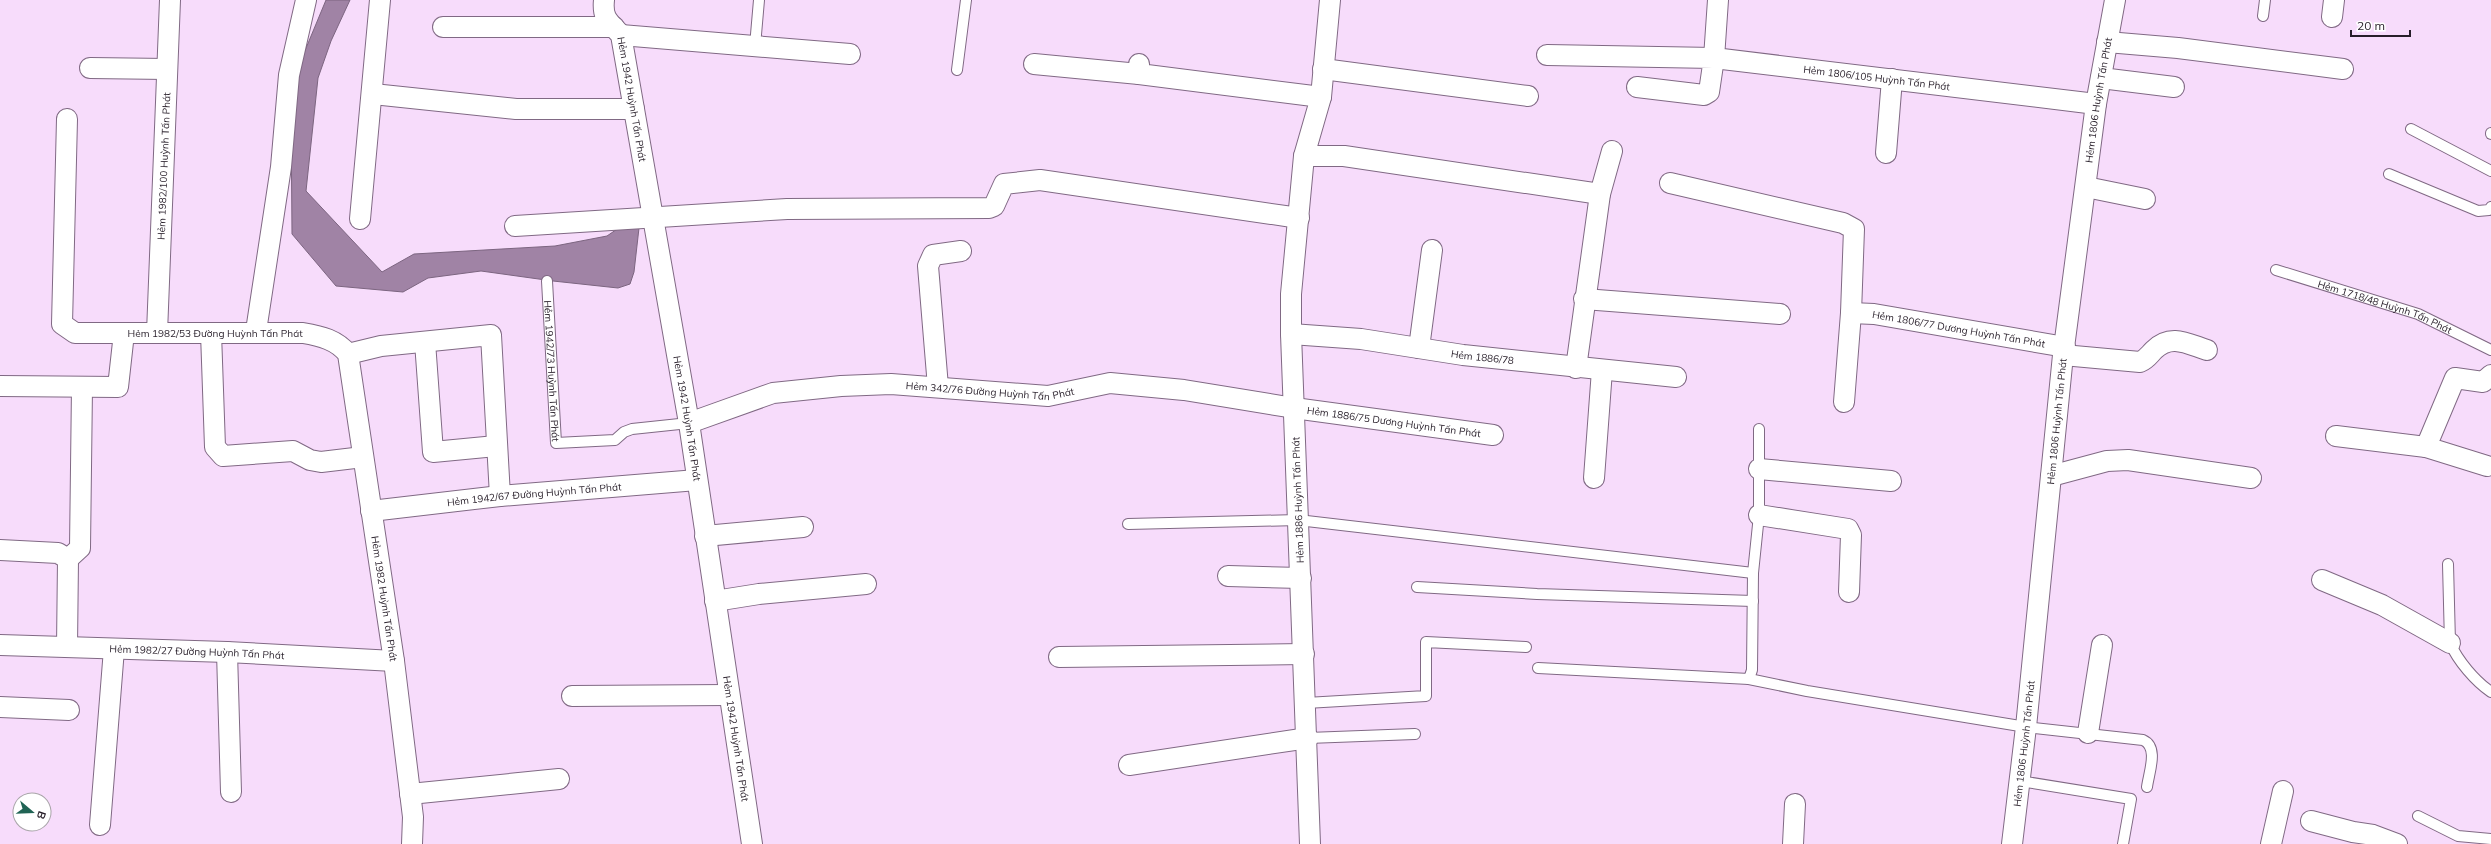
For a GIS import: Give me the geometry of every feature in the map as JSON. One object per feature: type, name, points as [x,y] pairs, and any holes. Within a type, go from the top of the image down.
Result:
[{"type":"street","name":"Hẻm 1982/100 Huỳnh Tấn Phát","points":[[157,333],[170,0]]},
{"type":"street","points":[[256,332],[281,167],[288,75],[306,0]]},
{"type":"street","points":[[360,219],[373,94],[380,0]]},
{"type":"street","name":"Hẻm 1942 Huỳnh Tấn Phát","points":[[604,0],[602,12],[618,31],[634,109],[689,423],[752,844]]},
{"type":"street","name":"Hẻm 1886 Huỳnh Tấn Phát","points":[[1310,844],[1308,738],[1298,520],[1291,334],[1291,294],[1304,156],[1321,97],[1330,0]]},
{"type":"street","points":[[1637,87],[1704,95],[1709,92],[1714,58],[1718,0]]},
{"type":"street","name":"Hẻm 1806 Huỳnh Tấn Phát","points":[[2012,844],[2026,727],[2064,351],[2096,104],[2115,0]]},
{"type":"street","points":[[443,27],[618,31],[755,46],[850,54]]},
{"type":"street","points":[[2107,42],[2178,48],[2343,70]]},
{"type":"street","name":"Hẻm 1806/105 Huỳnh Tấn Phát","points":[[1547,55],[1714,58],[2096,104]]},
{"type":"street","points":[[1034,64],[1139,69],[1321,97]]},
{"type":"street","points":[[90,68],[167,69]]},
{"type":"street","points":[[1323,70],[1528,96]]},
{"type":"street","points":[[2101,78],[2174,87]]},
{"type":"street","points":[[1886,153],[1892,79]]},
{"type":"street","points":[[373,94],[516,109],[634,109]]},
{"type":"street","name":"Hẻm 1982/53 Đường Huỳnh Tấn Phát","points":[[67,119],[62,324],[75,333],[303,333],[323,337],[341,346],[348,354]]},
{"type":"street","points":[[1576,368],[1584,299],[1600,194],[1612,151]]},
{"type":"street","points":[[1304,156],[1344,156],[1600,194]]},
{"type":"street","points":[[515,226],[787,209],[989,208],[994,206],[1004,184],[1040,180],[1299,218]]},
{"type":"street","points":[[1670,183],[1850,226],[1855,235],[1844,402]]},
{"type":"street","points":[[2086,187],[2145,199]]},
{"type":"street","points":[[1419,348],[1432,250]]},
{"type":"street","points":[[938,387],[928,266],[933,255],[960,251]]},
{"type":"street","points":[[1584,299],[1780,314]]},
{"type":"street","name":"Hẻm 1806/77 Dương Huỳnh Tấn Phát","points":[[1851,313],[1874,314],[2064,351],[2140,362],[2147,359],[2164,342],[2172,340],[2207,350]]},
{"type":"street","points":[[0,386],[118,387],[124,333]]},
{"type":"street","points":[[211,333],[215,447],[220,454],[223,456],[293,451],[310,460],[321,462],[363,457]]},
{"type":"street","name":"Hẻm 1886/78","points":[[1291,334],[1361,339],[1576,368],[1676,377]]},
{"type":"street","points":[[348,354],[381,346],[491,335],[496,446],[500,496]]},
{"type":"street","points":[[425,342],[433,452],[496,446]]},
{"type":"street","name":"Hẻm 1982 Huỳnh Tấn Phát","points":[[348,354],[394,661],[413,817],[412,844]]},
{"type":"street","points":[[1594,478],[1602,370]]},
{"type":"street","points":[[2426,446],[2454,378],[2483,382],[2491,375]]},
{"type":"street","name":"Hẻm 342/76 Đường Huỳnh Tấn Phát","points":[[689,423],[773,393],[842,386],[891,384],[1048,396],[1110,383],[1184,390],[1294,408]]},
{"type":"street","points":[[67,647],[68,559],[80,548],[82,387]]},
{"type":"street","name":"Hẻm 1886/75 Dương Huỳnh Tấn Phát","points":[[1294,408],[1493,435]]},
{"type":"street","points":[[2336,436],[2426,446],[2487,466]]},
{"type":"street","points":[[2051,476],[2107,461],[2128,460],[2251,478]]},
{"type":"street","points":[[1759,469],[1891,481]]},
{"type":"street","name":"Hẻm 1942/67 Đường Huỳnh Tấn Phát","points":[[371,511],[500,496],[697,480]]},
{"type":"street","points":[[1759,515],[1848,529],[1851,532],[1849,592]]},
{"type":"street","points":[[705,536],[803,527]]},
{"type":"street","points":[[0,550],[58,553],[68,559]]},
{"type":"street","points":[[1228,576],[1301,578]]},
{"type":"street","points":[[2322,580],[2382,605],[2450,644]]},
{"type":"street","points":[[715,602],[759,594],[866,584]]},
{"type":"street","name":"Hẻm 1982/27 Đường Huỳnh Tấn Phát","points":[[0,644],[227,652],[394,661]]},
{"type":"street","points":[[2088,733],[2102,645]]},
{"type":"street","points":[[100,825],[114,649]]},
{"type":"street","points":[[227,652],[231,792]]},
{"type":"street","points":[[1059,657],[1304,654]]},
{"type":"street","points":[[572,696],[729,695]]},
{"type":"street","points":[[0,707],[69,710]]},
{"type":"street","points":[[1129,765],[1308,738]]},
{"type":"street","points":[[410,794],[559,779]]},
{"type":"street","points":[[2271,844],[2283,791]]},
{"type":"street","points":[[1793,844],[1795,804]]},
{"type":"street","points":[[2311,821],[2353,832],[2373,835],[2397,844]]},
{"type":"lane","points":[[755,46],[759,0]]},
{"type":"lane","points":[[957,70],[966,0]]},
{"type":"lane","points":[[2263,16],[2265,0]]},
{"type":"lane","points":[[2411,129],[2490,169]]},
{"type":"lane","points":[[2389,174],[2478,211],[2489,210],[2491,207]]},
{"type":"lane","name":"Hẻm 1718/48 Huỳnh Tấn Phát","points":[[2276,270],[2418,314],[2491,350]]},
{"type":"lane","name":"Hẻm 1942/73 Huỳnh Tấn Phát","points":[[547,281],[556,443],[615,440],[624,432],[632,429],[689,423]]},
{"type":"lane","points":[[1749,679],[1752,670],[1753,573],[1759,515],[1759,429]]},
{"type":"lane","points":[[1128,524],[1298,520],[1753,573]]},
{"type":"lane","points":[[2448,564],[2450,644],[2455,654],[2480,683],[2491,692]]},
{"type":"lane","points":[[1417,587],[1537,594],[1753,600]]},
{"type":"lane","points":[[1306,704],[1426,696],[1426,642],[1526,647]]},
{"type":"lane","points":[[1538,668],[1749,679],[2026,727],[2143,740],[2149,742],[2152,749],[2148,787]]},
{"type":"lane","points":[[1308,738],[1415,734]]},
{"type":"lane","points":[[2020,781],[2131,799],[2123,844]]},
{"type":"lane","points":[[2418,816],[2458,836],[2491,839]]},
{"type":"shaded area","points":[[326,0],[350,0],[331,41],[318,78],[306,191],[382,272],[414,254],[555,246],[607,236],[623,225],[639,228],[634,272],[630,284],[618,288],[481,271],[428,278],[403,292],[336,286],[292,234],[291,107],[304,53]]}]
